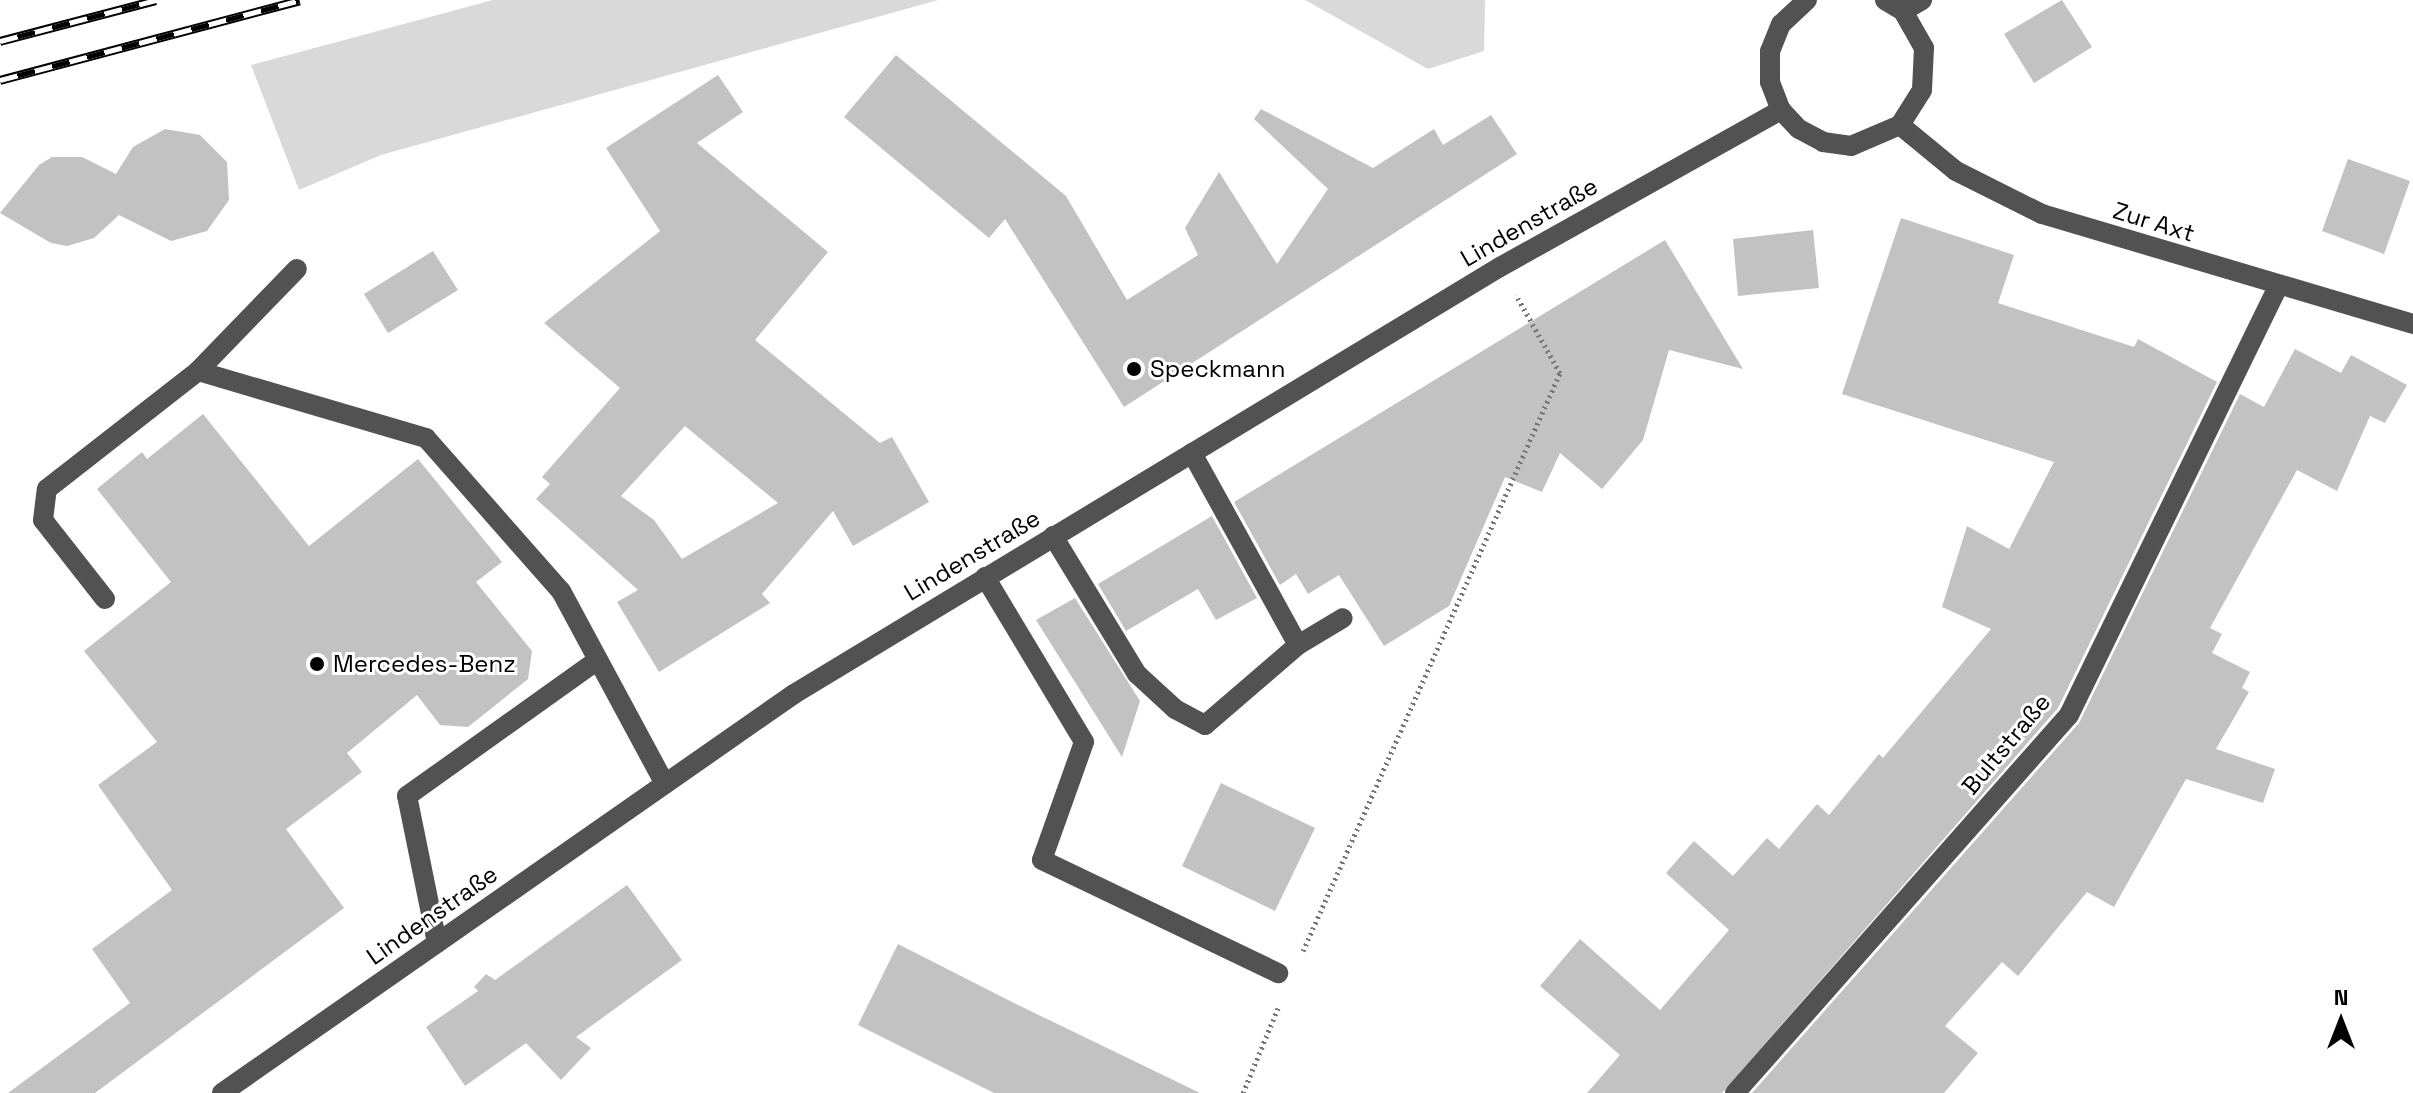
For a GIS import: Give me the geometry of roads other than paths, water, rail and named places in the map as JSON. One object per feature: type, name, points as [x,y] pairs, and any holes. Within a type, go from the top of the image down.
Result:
[{"type":"street","points":[[1804,1],[1781,24],[1770,51],[1770,82],[1781,110],[1799,129],[1823,142],[1851,146],[1900,125],[1922,90],[1924,48],[1903,11],[1885,0]]},
{"type":"street","points":[[1903,11],[1922,0]]},
{"type":"street","name":"Lindenstraße","points":[[222,1093],[794,694],[1500,267],[1781,110]]},
{"type":"street","name":"Zur Axt","points":[[1900,125],[1956,171],[2042,214],[2277,288],[2413,324]]},
{"type":"street","points":[[105,599],[43,520],[47,489],[198,371],[297,269]]},
{"type":"street","name":"Bultstraße","points":[[1735,1093],[2069,715],[2277,288]]},
{"type":"street","points":[[198,371],[426,438],[561,591],[665,784]]},
{"type":"street","points":[[1192,453],[1298,645]]},
{"type":"street","points":[[1053,536],[1137,674],[1175,709],[1205,725],[1298,645],[1343,618]]},
{"type":"street","points":[[985,577],[1084,742],[1042,860],[1287,970]]},
{"type":"street","points":[[437,943],[407,796],[598,660]]},
{"type":"railway","points":[[0,41],[156,0]]},
{"type":"railway","points":[[0,80],[300,0]]},
{"type":"place","name":"Speckmann","points":[[1134,369]]},
{"type":"place","name":"Mercedes-Benz","points":[[317,664]]}]
